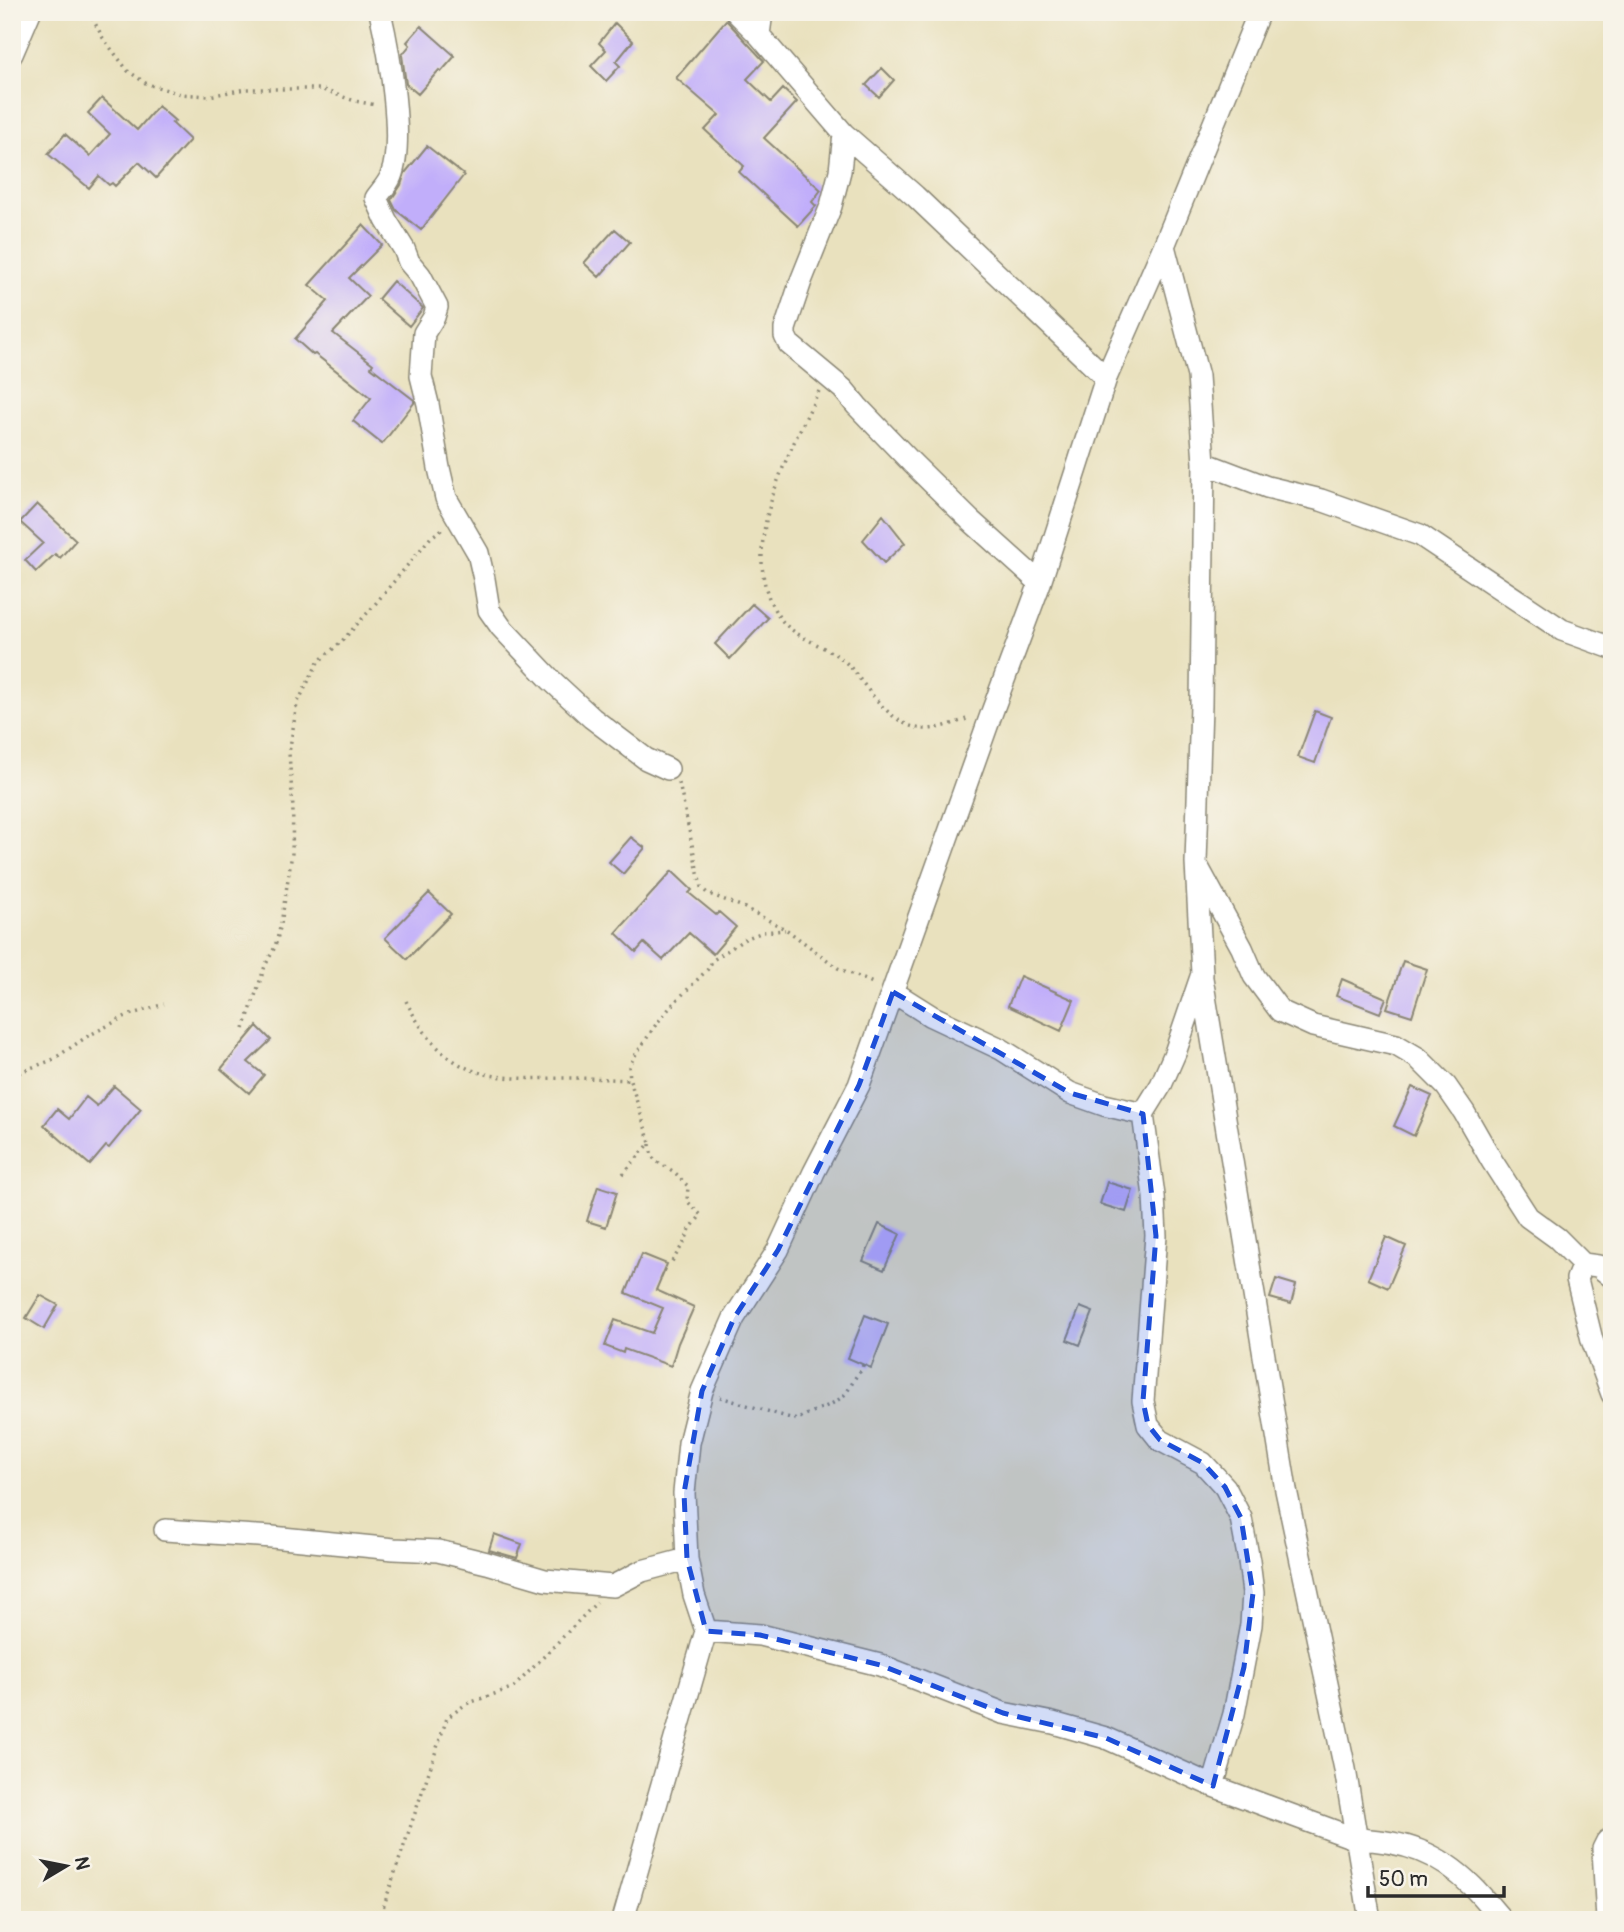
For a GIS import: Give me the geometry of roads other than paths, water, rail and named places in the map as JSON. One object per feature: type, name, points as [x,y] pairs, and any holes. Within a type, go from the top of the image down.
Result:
[{"type":"street","points":[[12,54],[30,12]]},
{"type":"street","points":[[380,12],[395,108],[397,156],[391,178],[376,198],[409,262],[420,275],[437,307],[424,333],[421,376],[446,498],[478,553],[489,610],[501,627],[551,680],[592,718],[646,759],[667,769]]},
{"type":"street","points":[[736,12],[760,35],[844,134],[915,196],[1106,378]]},
{"type":"street","points":[[760,35],[762,12]]},
{"type":"street","points":[[623,1920],[706,1631],[694,1595],[687,1559],[684,1493],[689,1443],[702,1391],[734,1318],[778,1250],[859,1084],[1040,583],[1106,378],[1164,246],[1259,12]]},
{"type":"street","points":[[844,134],[840,171],[831,206],[801,281],[785,336],[789,344],[843,389],[945,496],[1040,583]]},
{"type":"street","points":[[1164,246],[1198,376],[1204,463],[1196,863],[1202,974],[1286,1490],[1345,1769],[1370,1920]]},
{"type":"street","points":[[1204,463],[1267,487],[1321,500],[1420,536],[1562,630],[1612,648]]},
{"type":"street","points":[[1196,863],[1242,948],[1254,976],[1280,1011],[1313,1026],[1396,1045],[1418,1058],[1446,1086],[1528,1217],[1557,1238],[1583,1264],[1598,1266],[1612,1277]]},
{"type":"street","points":[[1202,974],[1175,1054],[1161,1085],[1143,1114],[1154,1196],[1156,1236],[1143,1401],[1148,1425],[1160,1440],[1203,1463],[1225,1486],[1241,1518],[1253,1593],[1251,1625],[1234,1714],[1213,1786]]},
{"type":"street","points":[[893,992],[931,1016],[1001,1049],[1070,1093],[1104,1105],[1143,1114]]},
{"type":"street","points":[[1583,1264],[1577,1279],[1592,1340],[1612,1394]]},
{"type":"street","points":[[165,1531],[439,1551],[545,1580],[613,1586],[642,1571],[687,1559]]},
{"type":"street","points":[[706,1631],[760,1635],[880,1665],[1003,1713],[1106,1738],[1213,1786],[1356,1839],[1379,1840],[1417,1849],[1440,1860],[1472,1887],[1502,1920]]},
{"type":"street","points":[[1607,1920],[1603,1849],[1607,1841],[1612,1839]]}]
